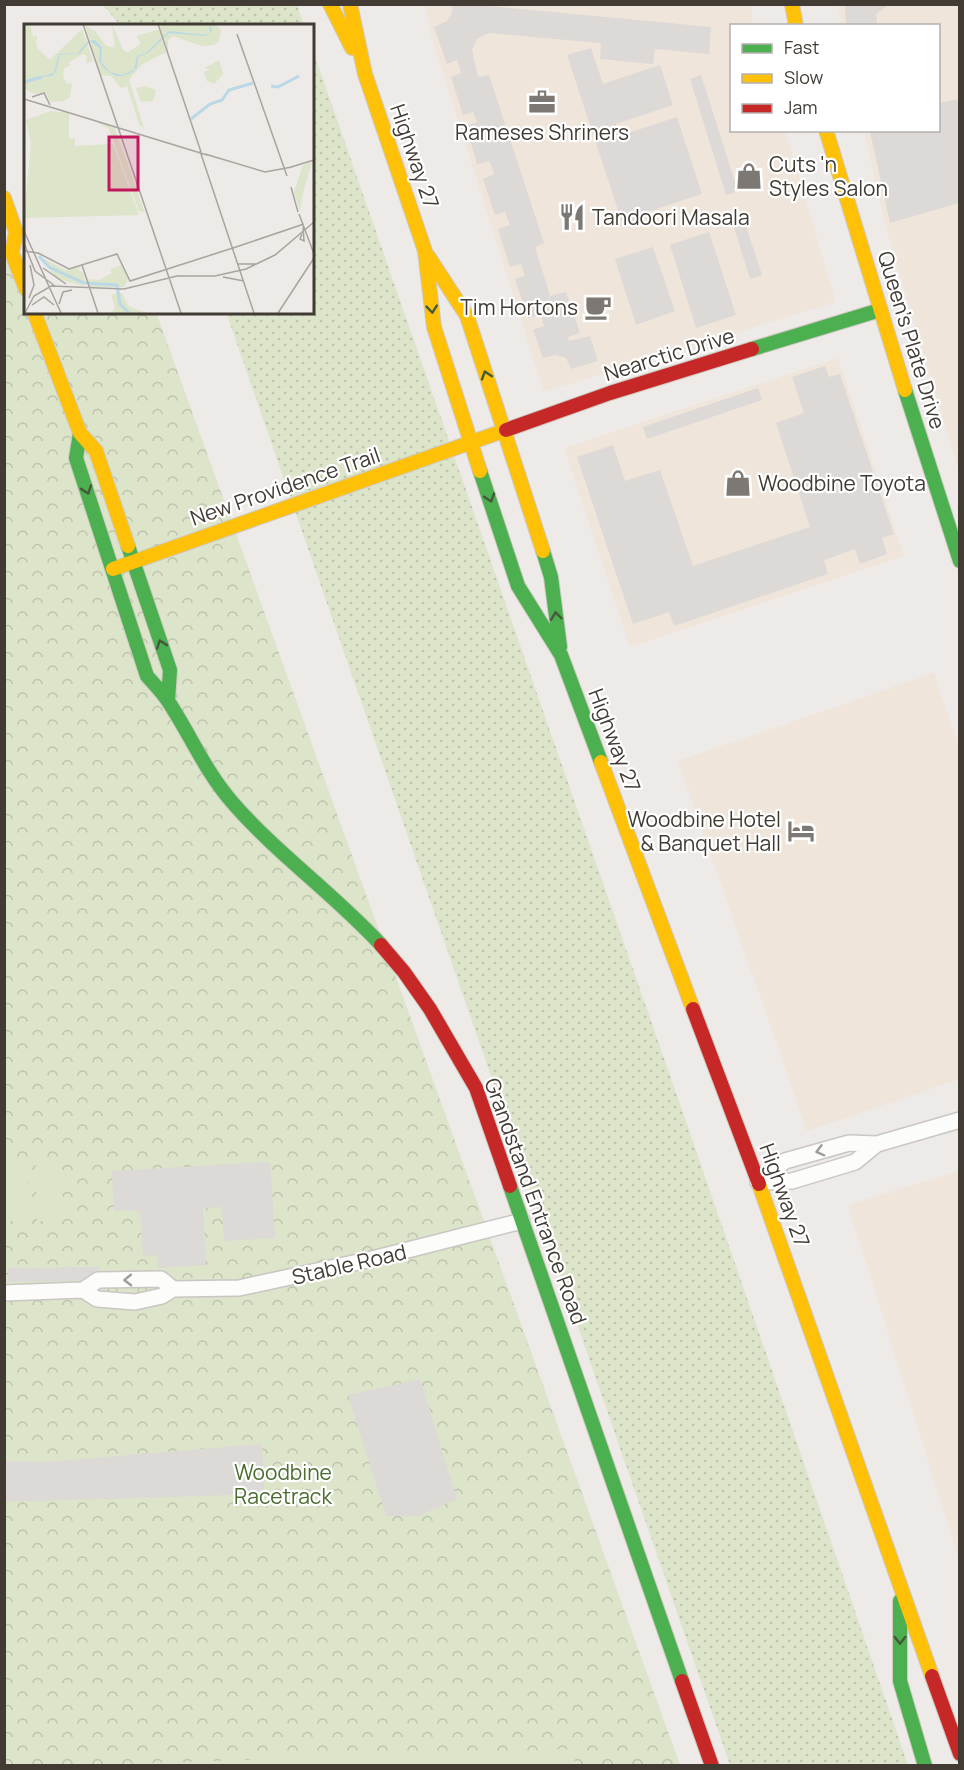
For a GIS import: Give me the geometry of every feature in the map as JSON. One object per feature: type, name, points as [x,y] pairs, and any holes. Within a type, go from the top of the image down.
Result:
[{"type":"street","name":"Highway 27","points":[[330,4],[365,74]]},
{"type":"street","points":[[792,4],[796,24]]},
{"type":"street","name":"Highway 27","points":[[352,8],[365,74],[425,251],[434,327],[518,586],[561,655],[758,1182],[960,1754]]},
{"type":"street","name":"Queen's Plate Drive","points":[[827,132],[880,310],[960,561]]},
{"type":"street","points":[[4,198],[16,232],[8,251],[24,285]]},
{"type":"street","name":"Highway 27","points":[[425,251],[467,316],[551,577],[561,655]]},
{"type":"street","name":"Nearctic Drive","points":[[472,443],[610,393],[880,310]]},
{"type":"street","points":[[35,314],[80,433],[96,451],[170,670],[168,700]]},
{"type":"street","name":"Grandstand Entrance Road","points":[[80,433],[76,458],[147,676],[168,700],[206,768],[231,801],[262,833],[375,938],[407,976],[439,1022],[476,1088],[712,1766]]},
{"type":"street","name":"New Providence Trail","points":[[113,569],[472,443]]},
{"type":"street","points":[[758,1182],[785,1161],[849,1143],[877,1144],[960,1120]]},
{"type":"street","points":[[758,1182],[792,1181],[855,1162],[877,1144]]},
{"type":"street","name":"Stable Road","points":[[83,1290],[97,1299],[135,1302],[162,1296],[173,1289],[239,1288],[372,1259],[522,1221]]},
{"type":"street","name":"Stable Road","points":[[4,1293],[83,1290],[98,1280],[161,1279],[173,1289]]},
{"type":"street","points":[[899,1582],[900,1681],[925,1766]]},
{"type":"shaded area","points":[[469,4],[711,27],[709,54],[655,49],[653,64],[600,59],[601,43],[489,33],[477,39],[472,50],[478,77],[489,75],[544,243],[535,247],[550,296],[566,292],[580,333],[568,337],[569,341],[590,336],[598,361],[571,369],[566,358],[555,355],[543,358],[533,330],[544,326],[541,315],[528,318],[515,279],[525,276],[521,264],[510,267],[498,229],[510,225],[505,212],[495,215],[483,179],[494,174],[490,161],[477,164],[466,126],[477,122],[473,112],[463,115],[451,77],[461,73],[457,60],[447,64],[434,27],[447,21],[452,13],[452,5]]},
{"type":"shaded area","points":[[845,4],[888,5],[876,14],[878,24],[846,24]]},
{"type":"shaded area","points":[[425,5],[752,5],[754,24],[730,24],[730,132],[785,132],[836,302],[544,392],[431,35]]},
{"type":"shaded area","points":[[839,5],[959,5],[959,472],[887,231],[864,132],[940,132],[940,24],[840,24]]},
{"type":"shaded area","points":[[591,48],[603,84],[660,65],[673,105],[616,124],[619,136],[677,117],[702,194],[647,212],[648,217],[623,225],[567,55]]},
{"type":"shaded area","points":[[701,75],[738,191],[726,195],[690,79]]},
{"type":"shaded area","points":[[959,99],[959,203],[890,223],[870,132],[940,132],[940,103]]},
{"type":"shaded area","points":[[744,220],[762,275],[750,279],[733,224]]},
{"type":"shaded area","points":[[709,232],[736,315],[696,328],[670,245]]},
{"type":"shaded area","points":[[653,247],[675,311],[636,325],[615,259]]},
{"type":"shaded area","points":[[838,358],[904,556],[630,647],[564,448]]},
{"type":"shaded area","points":[[825,366],[829,377],[840,374],[894,534],[882,538],[887,554],[860,564],[855,549],[824,560],[828,574],[674,626],[669,612],[633,624],[577,457],[613,445],[625,481],[660,470],[693,566],[810,527],[776,423],[804,413],[792,377]]},
{"type":"shaded area","points":[[758,388],[762,400],[647,439],[643,427]]},
{"type":"shaded area","points":[[934,673],[959,747],[959,1079],[807,1131],[678,761]]},
{"type":"shaded area","points":[[270,1162],[275,1238],[224,1241],[222,1207],[203,1208],[206,1265],[158,1268],[157,1255],[143,1256],[140,1210],[114,1211],[112,1171]]},
{"type":"shaded area","points":[[960,1171],[959,1560],[848,1205]]},
{"type":"shaded area","points":[[100,1267],[100,1280],[8,1282],[8,1268]]},
{"type":"shaded area","points":[[420,1379],[457,1499],[418,1516],[386,1516],[348,1395]]},
{"type":"shaded area","points":[[262,1444],[264,1494],[5,1502],[5,1461],[46,1462]]},
{"type":"green space","points":[[103,5],[297,5],[304,24],[119,24]]},
{"type":"green space","points":[[314,54],[908,1765],[730,1765],[227,314],[314,314]]},
{"type":"green space","name":"Woodbine Racetrack","points":[[24,260],[24,314],[157,314],[680,1765],[5,1765],[4,261]]},
{"type":"green space","points":[[62,1163],[63,1221],[37,1221],[36,1164]]},
{"type":"green space","points":[[5,1164],[27,1164],[28,1221],[5,1221]]},
{"type":"green space","points":[[574,1749],[575,1765],[93,1765]]},
{"type":"traffic: fast","points":[[752,349],[880,310]]},
{"type":"traffic: fast","points":[[905,390],[960,561]]},
{"type":"traffic: fast","points":[[80,433],[76,458],[147,676],[168,701],[214,778],[232,802],[249,821],[381,945]]},
{"type":"traffic: fast","points":[[480,471],[518,586],[561,655],[601,762]]},
{"type":"traffic: fast","points":[[128,546],[170,670],[168,701]]},
{"type":"traffic: fast","points":[[543,551],[551,577],[560,647]]},
{"type":"traffic: fast","points":[[510,1186],[682,1681]]},
{"type":"traffic: fast","points":[[900,1601],[900,1681],[925,1766]]},
{"type":"traffic: slow","points":[[330,4],[352,48]]},
{"type":"traffic: slow","points":[[350,4],[365,74],[425,251],[434,327],[480,471]]},
{"type":"traffic: slow","points":[[792,4],[796,24]]},
{"type":"traffic: slow","points":[[827,132],[905,390]]},
{"type":"traffic: slow","points":[[4,198],[16,232],[12,253],[24,284]]},
{"type":"traffic: slow","points":[[428,256],[467,316],[543,551]]},
{"type":"traffic: slow","points":[[35,314],[80,433],[96,451],[128,546]]},
{"type":"traffic: slow","points":[[113,569],[506,430]]},
{"type":"traffic: slow","points":[[601,762],[693,1009]]},
{"type":"traffic: slow","points":[[759,1184],[932,1676]]},
{"type":"traffic: jam","points":[[506,430],[610,393],[752,349]]},
{"type":"traffic: jam","points":[[381,945],[404,972],[430,1009],[476,1088],[510,1186]]},
{"type":"traffic: jam","points":[[693,1009],[759,1184]]},
{"type":"traffic: jam","points":[[932,1676],[960,1754]]},
{"type":"traffic: jam","points":[[682,1681],[712,1766]]},
{"type":"place","name":"Rameses Shriners","points":[[542,102]]},
{"type":"place","name":"Cuts 'n Styles Salon","points":[[749,176]]},
{"type":"place","name":"Tandoori Masala","points":[[572,217]]},
{"type":"place","name":"Tim Hortons","points":[[598,307]]},
{"type":"place","name":"Woodbine Toyota","points":[[738,483]]},
{"type":"place","name":"Woodbine Hotel & Banquet Hall","points":[[801,831]]}]
